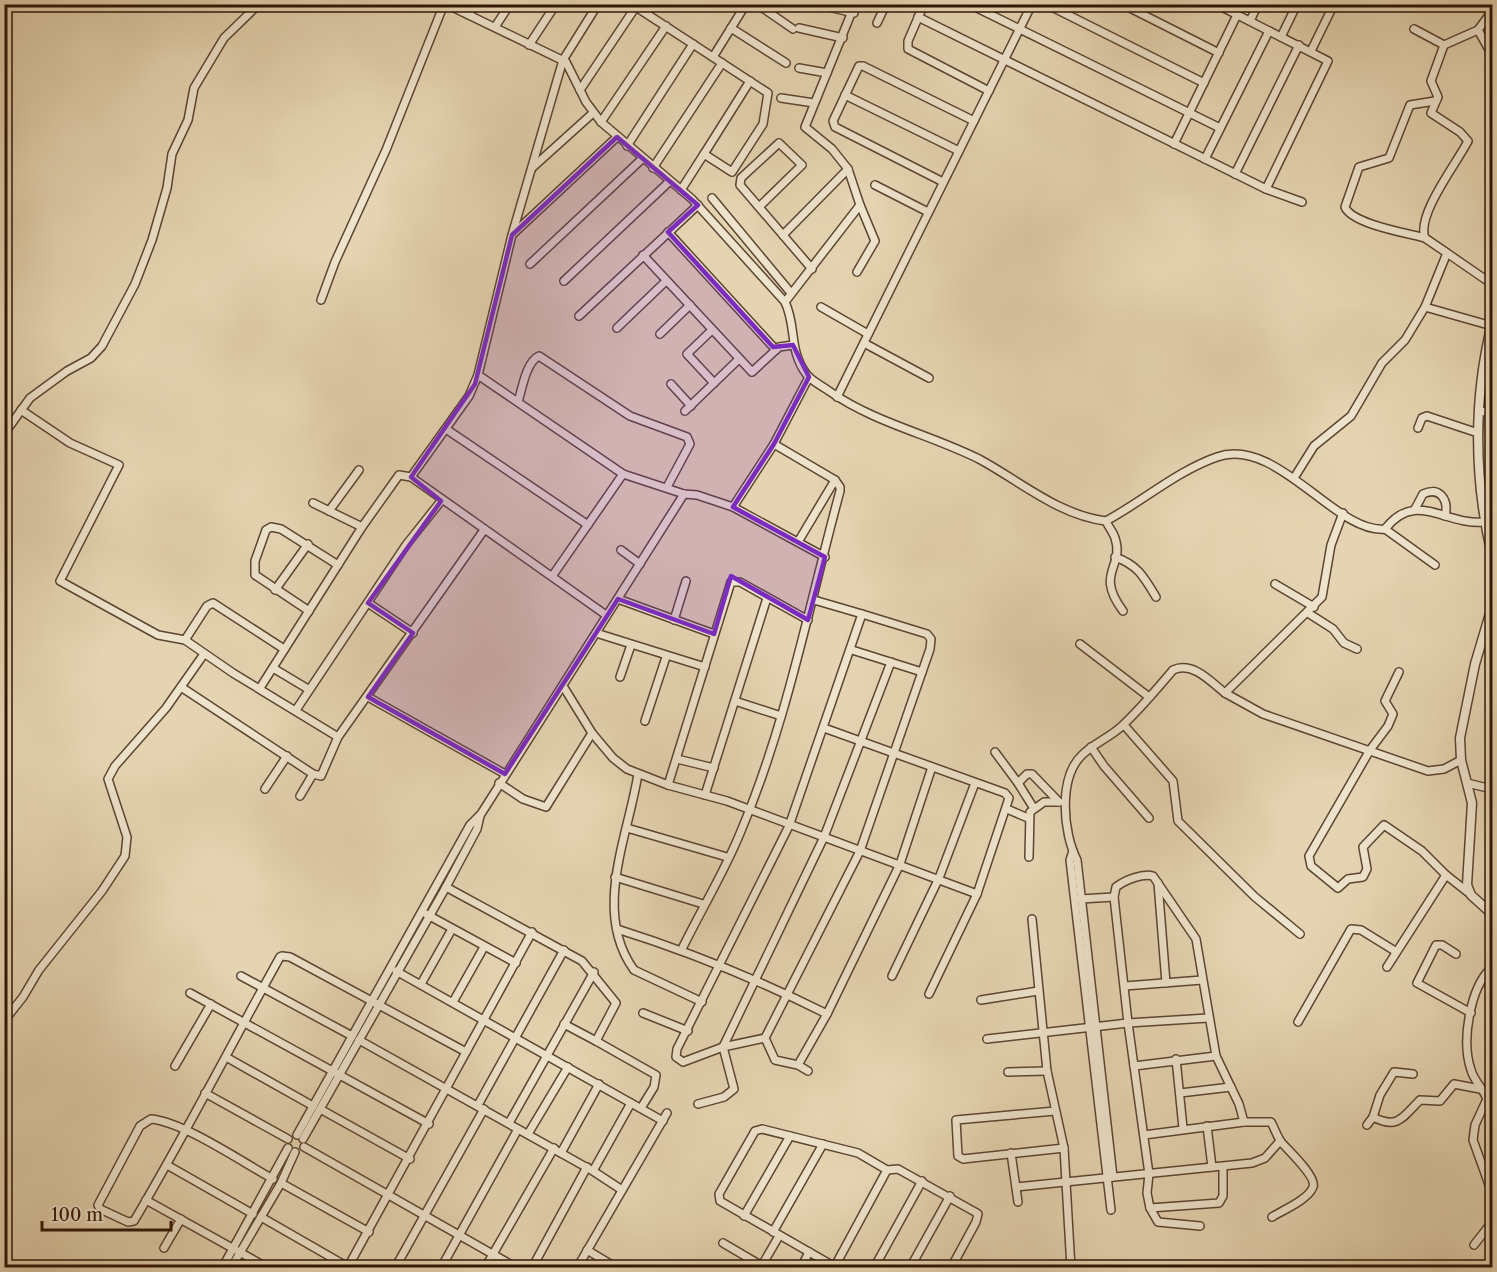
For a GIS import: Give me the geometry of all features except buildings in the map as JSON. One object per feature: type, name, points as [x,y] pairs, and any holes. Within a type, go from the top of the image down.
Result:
[{"type":"street","points":[[4,434],[30,398],[45,386],[91,358],[102,346],[135,284],[152,240],[167,188],[172,154],[188,120],[194,88],[224,38],[259,4]]},
{"type":"street","points":[[321,300],[335,262],[386,150],[445,4],[563,60],[592,113],[627,146],[698,205],[785,302],[790,312],[798,361],[809,377],[869,416],[922,434],[978,459],[1076,514],[1106,521],[1168,482],[1218,457],[1244,456],[1294,478],[1368,530],[1385,529],[1435,565]]},
{"type":"street","points":[[469,15],[474,4]]},
{"type":"street","points":[[495,27],[510,4]]},
{"type":"street","points":[[530,45],[556,4]]},
{"type":"street","points":[[411,477],[469,396],[478,375],[512,235],[563,60],[598,4]]},
{"type":"street","points":[[713,57],[746,4]]},
{"type":"street","points":[[757,4],[796,28],[843,38]]},
{"type":"street","points":[[877,23],[886,4]]},
{"type":"street","points":[[924,4],[908,41],[908,49],[989,91]]},
{"type":"street","points":[[969,4],[1220,128]]},
{"type":"street","points":[[837,397],[1032,4]]},
{"type":"street","points":[[1046,4],[1204,83]]},
{"type":"street","points":[[1122,4],[1219,53]]},
{"type":"street","points":[[1250,21],[1258,4]]},
{"type":"street","points":[[1281,37],[1297,4]]},
{"type":"street","points":[[1311,51],[1334,4]]},
{"type":"street","points":[[1425,238],[1423,229],[1426,217],[1468,141],[1454,128],[1432,115],[1431,111],[1437,93],[1431,81],[1444,45],[1478,30],[1492,9],[1489,4]]},
{"type":"street","points":[[1218,5],[1326,58],[1328,64],[1266,189]]},
{"type":"street","points":[[580,90],[637,6],[768,93],[763,124],[732,172],[704,154]]},
{"type":"street","points":[[824,6],[856,7],[805,127],[831,149],[848,169],[875,241],[857,272]]},
{"type":"street","points":[[1174,144],[1237,15]]},
{"type":"street","points":[[918,17],[1266,189],[1302,202]]},
{"type":"street","points":[[601,122],[666,26]]},
{"type":"street","points":[[731,28],[786,63]]},
{"type":"street","points":[[1414,29],[1444,45]]},
{"type":"street","points":[[1478,30],[1492,56]]},
{"type":"street","points":[[1205,159],[1269,31]]},
{"type":"street","points":[[627,146],[693,44]]},
{"type":"street","points":[[1236,174],[1299,45]]},
{"type":"street","points":[[653,168],[722,63]]},
{"type":"street","points":[[943,182],[835,127],[833,121],[859,66],[974,121]]},
{"type":"street","points":[[799,68],[827,73]]},
{"type":"street","points":[[681,190],[750,81]]},
{"type":"street","points":[[845,95],[959,151]]},
{"type":"street","points":[[781,98],[814,103]]},
{"type":"street","points":[[1436,101],[1410,105],[1389,158],[1359,167],[1345,207],[1352,216],[1372,224],[1425,238],[1492,284]]},
{"type":"street","points":[[531,169],[592,113]]},
{"type":"street","points":[[512,235],[617,137]]},
{"type":"street","points":[[759,207],[802,165],[782,144],[775,146],[739,182],[759,207],[812,269]]},
{"type":"street","points":[[530,264],[642,159]]},
{"type":"street","points":[[783,235],[848,169]]},
{"type":"street","points":[[564,281],[670,181]]},
{"type":"street","points":[[875,185],[928,212]]},
{"type":"street","points":[[712,198],[791,293]]},
{"type":"street","points":[[785,302],[860,204]]},
{"type":"street","points":[[579,316],[698,205]]},
{"type":"street","points":[[668,232],[776,350]]},
{"type":"street","points":[[1294,478],[1314,446],[1351,416],[1382,363],[1405,340],[1425,307],[1447,253]]},
{"type":"street","points":[[643,255],[752,372],[779,347],[794,345]]},
{"type":"street","points":[[616,328],[666,281]]},
{"type":"street","points":[[660,334],[690,305]]},
{"type":"street","points":[[820,307],[868,334]]},
{"type":"street","points":[[1425,307],[1492,325],[1478,433],[1478,466],[1492,555]]},
{"type":"street","points":[[712,330],[687,354],[714,383]]},
{"type":"street","points":[[864,343],[929,378]]},
{"type":"street","points":[[518,402],[533,359],[539,356],[630,416],[687,436],[690,444],[667,487]]},
{"type":"street","points":[[671,384],[688,409],[738,359]]},
{"type":"street","points":[[478,375],[623,474],[733,507],[825,558]]},
{"type":"street","points":[[733,507],[774,444],[809,377]]},
{"type":"street","points":[[21,410],[70,443],[119,465],[60,581],[158,635],[185,640],[338,737]]},
{"type":"street","points":[[1480,411],[1492,413]]},
{"type":"street","points":[[1418,428],[1422,418],[1427,416],[1470,433],[1478,433]]},
{"type":"street","points":[[446,429],[588,525]]},
{"type":"street","points":[[682,949],[750,810],[781,716],[814,600],[840,491],[835,480],[774,444]]},
{"type":"street","points":[[329,510],[359,470]]},
{"type":"street","points":[[260,688],[362,527],[397,477],[404,474],[484,531],[553,575],[606,615]]},
{"type":"street","points":[[553,575],[623,474]]},
{"type":"street","points":[[798,542],[835,480]]},
{"type":"street","points":[[1415,509],[1423,494],[1434,491],[1444,496],[1445,516]]},
{"type":"street","points":[[300,1137],[332,1072],[470,825],[481,814],[684,494]]},
{"type":"street","points":[[296,710],[308,689],[441,501]]},
{"type":"street","points":[[313,503],[362,527]]},
{"type":"street","points":[[1385,529],[1395,516],[1403,511],[1415,509],[1485,522]]},
{"type":"street","points":[[1225,693],[1314,607],[1325,588],[1331,545],[1343,513]]},
{"type":"street","points":[[1106,521],[1115,538],[1115,557],[1109,586],[1111,595],[1123,611]]},
{"type":"street","points":[[309,611],[258,579],[254,571],[266,530],[275,527],[308,544],[339,565]]},
{"type":"street","points":[[181,687],[313,774],[318,776],[323,774],[338,737],[484,531]]},
{"type":"street","points":[[275,590],[308,544]]},
{"type":"street","points":[[621,550],[640,564]]},
{"type":"street","points":[[1115,557],[1136,567],[1156,597]]},
{"type":"street","points":[[674,620],[686,581]]},
{"type":"street","points":[[668,785],[731,582],[740,582],[808,620]]},
{"type":"street","points":[[1275,584],[1314,607]]},
{"type":"street","points":[[705,795],[767,598]]},
{"type":"street","points":[[618,599],[714,634]]},
{"type":"street","points":[[814,600],[862,614],[927,634],[931,639],[930,649],[860,851],[765,1038],[723,1047],[683,1062],[679,1061],[676,1057],[677,1049],[789,826],[852,650],[862,614]]},
{"type":"street","points":[[185,640],[207,606],[213,603],[284,649]]},
{"type":"street","points":[[368,603],[413,633]]},
{"type":"street","points":[[1471,895],[1466,877],[1472,804],[1461,760],[1462,720],[1475,664],[1490,627],[1492,607]]},
{"type":"street","points":[[1308,613],[1333,629],[1344,643],[1358,649]]},
{"type":"street","points":[[596,633],[666,657],[705,667]]},
{"type":"street","points":[[1080,644],[1149,697]]},
{"type":"street","points":[[621,677],[631,645]]},
{"type":"street","points":[[852,650],[922,672]]},
{"type":"street","points":[[4,1021],[64,936],[122,862],[127,849],[127,837],[108,779],[115,766],[181,687],[204,654]]},
{"type":"street","points":[[645,722],[666,657]]},
{"type":"street","points":[[698,1104],[723,1097],[734,1089],[723,1047],[825,837],[891,662]]},
{"type":"street","points":[[1111,1210],[1110,1177],[1078,899],[1077,860],[1062,802],[1069,773],[1074,764],[1091,747],[1124,725],[1173,670],[1179,667],[1199,672],[1225,693],[1263,714],[1428,771],[1444,769],[1461,760]]},
{"type":"street","points":[[273,668],[308,689]]},
{"type":"street","points":[[1399,672],[1385,703],[1393,716],[1370,750],[1309,856],[1311,866],[1338,888],[1348,879],[1363,877],[1367,869],[1363,847],[1384,825],[1422,851],[1492,914]]},
{"type":"street","points":[[563,686],[592,733],[613,758],[638,774],[750,810],[789,826],[939,878],[977,894]]},
{"type":"street","points":[[368,697],[505,774]]},
{"type":"street","points":[[735,701],[781,716]]},
{"type":"street","points":[[1124,725],[1173,781],[1178,821],[1255,897],[1300,934]]},
{"type":"street","points":[[824,728],[1005,793],[1009,801],[977,894],[929,994]]},
{"type":"street","points":[[499,783],[523,799],[546,807],[592,733]]},
{"type":"street","points":[[1091,747],[1104,766],[1149,818]]},
{"type":"street","points":[[995,752],[1033,807]]},
{"type":"street","points":[[265,789],[287,756]]},
{"type":"street","points":[[677,759],[714,768]]},
{"type":"street","points":[[798,1065],[827,1014],[900,864],[932,767]]},
{"type":"street","points":[[300,796],[313,774]]},
{"type":"street","points":[[638,774],[615,877],[617,929],[628,961],[634,970],[702,1002]]},
{"type":"street","points":[[1018,783],[1027,774],[1032,774],[1062,802]]},
{"type":"street","points":[[892,976],[939,878],[975,783]]},
{"type":"street","points":[[1467,783],[1492,789]]},
{"type":"street","points":[[1029,857],[1028,818],[1033,807],[1044,802],[1062,802]]},
{"type":"street","points":[[1007,809],[1028,818]]},
{"type":"street","points":[[316,1108],[341,1075],[416,942],[477,829],[481,814]]},
{"type":"street","points":[[627,828],[727,857]]},
{"type":"street","points":[[1200,1226],[1158,1222],[1150,1208],[1147,1193],[1149,1174],[1128,1023],[1114,897],[1116,887],[1120,884],[1147,874],[1154,876],[1196,939],[1216,1056],[1232,1087],[1244,1122]]},
{"type":"street","points":[[1387,967],[1395,951],[1446,875]]},
{"type":"street","points":[[615,877],[704,904]]},
{"type":"street","points":[[1158,881],[1166,983]]},
{"type":"street","points":[[446,887],[582,960],[594,972],[616,1003],[596,1041]]},
{"type":"street","points":[[1078,899],[1114,897]]},
{"type":"street","points":[[422,912],[516,963]]},
{"type":"street","points":[[1032,919],[1047,1071],[1064,1148],[1071,1268]]},
{"type":"street","points":[[421,984],[452,929]]},
{"type":"street","points":[[617,929],[682,949],[755,979],[827,1014]]},
{"type":"street","points":[[1298,1022],[1352,929],[1361,930],[1395,951]]},
{"type":"street","points":[[166,1165],[348,1268],[410,1159],[532,932]]},
{"type":"street","points":[[408,937],[416,942]]},
{"type":"street","points":[[1456,954],[1442,945],[1436,945],[1417,983],[1471,1013]]},
{"type":"street","points":[[453,1002],[484,947]]},
{"type":"street","points":[[395,1268],[564,950]]},
{"type":"street","points":[[273,1179],[184,1130],[166,1121],[151,1119],[145,1121],[98,1205],[100,1209],[131,1223],[166,1165],[184,1130],[280,957],[284,955],[466,1052]]},
{"type":"street","points":[[1492,966],[1479,982],[1473,996],[1469,1066],[1487,1099],[1475,1125],[1473,1140],[1492,1193]]},
{"type":"street","points":[[391,968],[663,1121]]},
{"type":"street","points":[[509,1123],[594,972]]},
{"type":"street","points":[[241,976],[352,1036]]},
{"type":"street","points":[[1125,986],[1202,980]]},
{"type":"street","points":[[981,1000],[1038,991]]},
{"type":"street","points":[[190,993],[429,1124]]},
{"type":"street","points":[[176,1066],[211,1004]]},
{"type":"street","points":[[643,1013],[688,1031]]},
{"type":"street","points":[[987,1039],[1128,1023],[1208,1018]]},
{"type":"street","points":[[564,1024],[656,1075],[654,1087],[641,1108]]},
{"type":"street","points":[[765,1038],[775,1060],[798,1065],[808,1071]]},
{"type":"street","points":[[359,1040],[554,1148],[622,1190]]},
{"type":"street","points":[[1134,1066],[1176,1059],[1216,1056]]},
{"type":"street","points":[[226,1057],[410,1159]]},
{"type":"street","points":[[1176,1059],[1183,1128]]},
{"type":"street","points":[[528,1134],[568,1067]]},
{"type":"street","points":[[1008,1072],[1047,1071]]},
{"type":"street","points":[[1366,1125],[1373,1117],[1380,1095],[1394,1072],[1413,1074]]},
{"type":"street","points":[[561,1153],[599,1084]]},
{"type":"street","points":[[1373,1117],[1394,1123],[1420,1100],[1440,1101],[1454,1084],[1480,1089]]},
{"type":"street","points":[[1180,1093],[1232,1087]]},
{"type":"street","points":[[205,1093],[288,1139],[300,1137]]},
{"type":"street","points":[[532,1268],[631,1102]]},
{"type":"street","points":[[1055,1111],[955,1121],[960,1158],[1064,1148]]},
{"type":"street","points":[[577,1268],[667,1113]]},
{"type":"street","points":[[1144,1135],[1183,1128],[1268,1120],[1280,1141],[1310,1175],[1313,1187],[1301,1199],[1272,1217]]},
{"type":"street","points":[[1207,1126],[1212,1167]]},
{"type":"street","points":[[441,1268],[518,1128]]},
{"type":"street","points":[[887,1170],[836,1267],[720,1201],[719,1194],[755,1131],[762,1129],[858,1153],[887,1170],[898,1168],[978,1214],[951,1268]]},
{"type":"street","points":[[744,1216],[790,1136]]},
{"type":"street","points":[[300,1137],[304,1147],[518,1268]]},
{"type":"street","points":[[225,1268],[233,1248],[280,1183],[292,1150],[288,1139]]},
{"type":"street","points":[[1016,1187],[1065,1180],[1252,1163],[1265,1158],[1280,1141]]},
{"type":"street","points":[[723,1243],[762,1267],[776,1234],[823,1144]]},
{"type":"street","points":[[231,1268],[241,1252],[273,1179],[292,1150],[304,1147]]},
{"type":"street","points":[[485,1268],[554,1148]]},
{"type":"street","points":[[1011,1153],[1018,1202]]},
{"type":"street","points":[[1150,1208],[1219,1203],[1224,1196],[1222,1167]]},
{"type":"street","points":[[874,1268],[922,1181]]},
{"type":"street","points":[[280,1183],[369,1232]]},
{"type":"street","points":[[910,1268],[950,1196]]},
{"type":"street","points":[[146,1200],[268,1268]]},
{"type":"street","points":[[164,1248],[181,1220]]},
{"type":"street","points":[[1474,1245],[1492,1222]]},
{"type":"street","points":[[587,1250],[617,1268]]},
{"type":"street","points":[[801,1268],[809,1252]]},
{"type":"highlighted area","points":[[617,137],[698,205],[668,232],[773,347],[793,345],[809,377],[774,444],[733,507],[825,557],[808,620],[731,576],[714,634],[618,599],[505,774],[368,697],[413,633],[368,603],[441,501],[411,477],[475,384],[512,235]]}]
